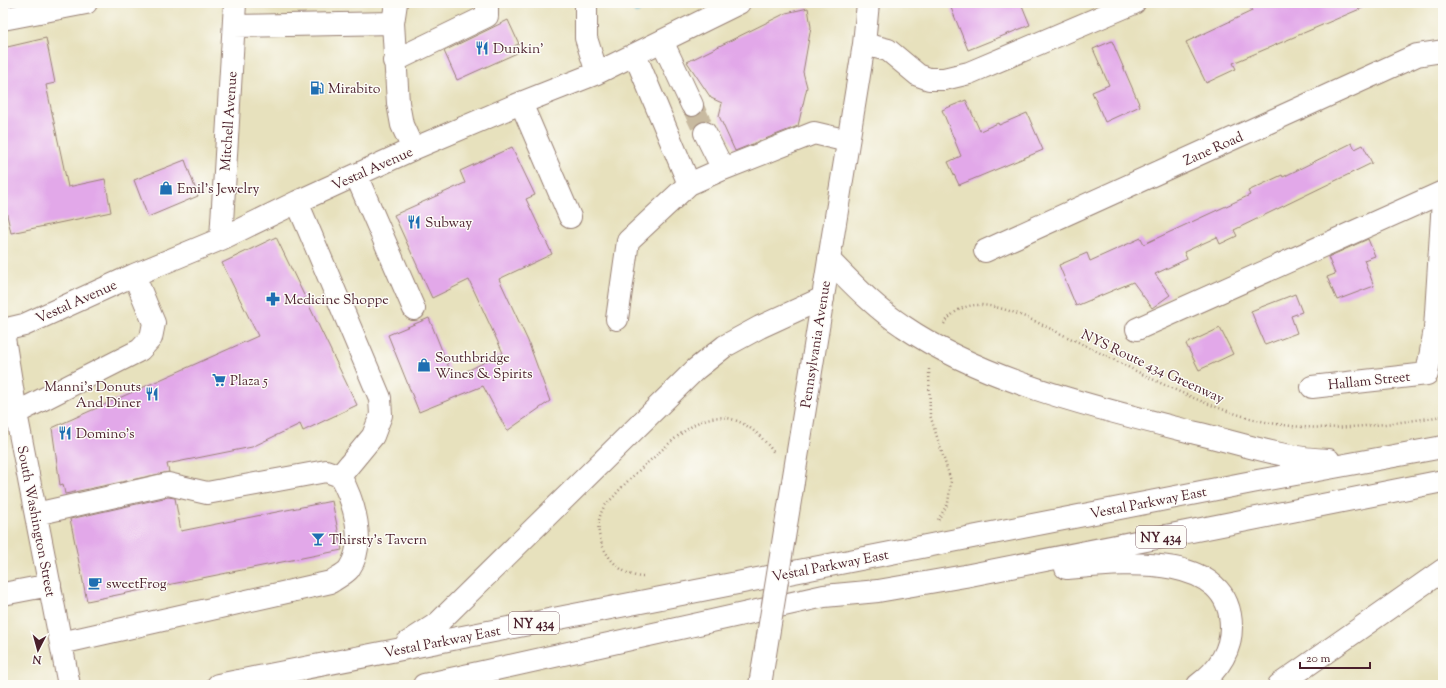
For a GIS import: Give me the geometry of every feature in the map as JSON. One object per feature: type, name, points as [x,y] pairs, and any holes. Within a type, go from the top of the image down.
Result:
[{"type":"main road","points":[[3,19],[86,3]]},
{"type":"main road","name":"Mitchell Avenue","points":[[220,239],[235,3]]},
{"type":"main road","points":[[394,61],[487,16],[487,3]]},
{"type":"main road","points":[[586,3],[586,38],[597,73]]},
{"type":"main road","name":"Vestal Avenue","points":[[3,331],[24,325],[134,275],[220,239],[413,149],[521,103],[597,73],[739,3]]},
{"type":"main road","name":"Pennsylvania Avenue","points":[[760,685],[864,44],[868,3]]},
{"type":"main road","points":[[864,44],[888,50],[918,75],[929,79],[944,79],[969,73],[1134,3]]},
{"type":"main road","points":[[234,26],[394,13],[394,61],[398,103],[402,125],[413,149]]},
{"type":"main road","points":[[656,106],[689,99],[662,41]]},
{"type":"main road","name":"Zane Road","points":[[985,251],[1417,55],[1443,51]]},
{"type":"main road","points":[[635,55],[689,184]]},
{"type":"main road","points":[[521,103],[570,217]]},
{"type":"main road","points":[[705,133],[723,169]]},
{"type":"main road","points":[[617,319],[628,241],[689,184],[814,133],[848,141]]},
{"type":"main road","points":[[356,176],[414,309]]},
{"type":"main road","points":[[1137,329],[1443,192]]},
{"type":"main road","name":"Hallam Street","points":[[1312,386],[1427,374],[1435,329],[1443,200]]},
{"type":"main road","points":[[297,202],[380,398],[381,415],[373,436],[340,476]]},
{"type":"main road","points":[[829,260],[872,303],[902,326],[942,350],[1018,383],[1113,412],[1292,456],[1333,460],[1408,454]]},
{"type":"main road","points":[[16,413],[140,350],[148,342],[151,338],[154,323],[134,275]]},
{"type":"main road","points":[[387,652],[415,639],[438,623],[696,369],[725,346],[739,338],[823,298]]},
{"type":"main road","name":"South Washington Street","points":[[3,331],[16,413],[70,685]]},
{"type":"main road","name":"Vestal Parkway East","points":[[218,685],[1252,482],[1443,447]]},
{"type":"main road","points":[[36,514],[168,484],[207,493],[326,471],[340,476],[348,491],[357,529],[357,549],[348,569],[331,582],[61,643]]},
{"type":"main road","name":"NY 434","points":[[424,685],[824,596],[878,591],[965,576],[1443,481]]},
{"type":"main road","points":[[965,576],[1133,564],[1176,568],[1202,577],[1215,587],[1224,598],[1231,618],[1231,633],[1228,648],[1221,662],[1210,675],[1198,685]]},
{"type":"main road","points":[[1279,685],[1443,570]]},
{"type":"main road","points":[[3,594],[50,585]]},
{"type":"path","name":"NYS Route 434 Greenway","points":[[941,328],[951,314],[965,306],[982,305],[1020,314],[1209,406],[1258,420],[1310,427],[1388,424],[1443,416]]},
{"type":"building","points":[[949,3],[1021,3],[1030,25],[968,50]]},
{"type":"building","points":[[1248,3],[1374,3],[1233,63],[1236,69],[1206,83],[1186,42],[1252,11]]},
{"type":"building","points":[[808,8],[811,27],[803,72],[807,87],[798,126],[735,151],[719,116],[722,103],[711,98],[687,62],[786,13]]},
{"type":"building","name":"Dunkin'","points":[[508,20],[519,44],[514,46],[517,53],[457,80],[444,51]]},
{"type":"building","points":[[46,38],[55,83],[46,85],[68,187],[105,179],[111,212],[11,233],[3,197],[3,48]]},
{"type":"building","points":[[1112,41],[1140,106],[1105,122],[1092,92],[1109,85],[1093,49]]},
{"type":"building","points":[[966,100],[980,131],[1027,113],[1043,150],[959,185],[948,162],[961,156],[942,110]]},
{"type":"building","points":[[1352,143],[1355,149],[1363,145],[1372,163],[1234,230],[1237,236],[1220,244],[1217,237],[1184,252],[1187,259],[1155,274],[1170,295],[1152,308],[1133,282],[1076,306],[1059,265],[1087,253],[1090,261],[1141,238],[1144,244],[1250,195],[1248,191],[1282,175],[1283,177]]},
{"type":"building","points":[[512,147],[535,195],[526,199],[552,254],[499,279],[528,341],[550,401],[507,431],[483,386],[419,412],[388,335],[429,318],[453,378],[503,353],[469,280],[432,298],[394,215],[465,183],[460,171]]},
{"type":"building","name":"Emil's Jewelry","points":[[185,160],[198,196],[148,217],[134,180]]},
{"type":"building","name":"Plaza 5","points":[[276,237],[357,405],[303,431],[300,424],[252,447],[167,464],[169,472],[65,494],[63,484],[60,485],[52,428],[258,336],[222,263]]},
{"type":"building","points":[[1368,239],[1375,256],[1364,260],[1374,286],[1337,300],[1327,277],[1335,274],[1328,257]]},
{"type":"building","points":[[1295,294],[1302,312],[1291,316],[1297,333],[1265,345],[1251,311]]},
{"type":"building","points":[[1220,328],[1233,354],[1199,370],[1186,344]]},
{"type":"building","points":[[168,497],[175,498],[181,531],[332,501],[342,550],[87,601],[70,519]]},
{"type":"waterway","points":[[637,10],[638,3]]},
{"type":"tunnel","points":[[692,105],[705,133]]},
{"type":"place","name":"Dunkin'","points":[[482,48]]},
{"type":"place","name":"Mirabito","points":[[317,88]]},
{"type":"place","name":"Emil's Jewelry","points":[[166,188]]},
{"type":"place","name":"Subway","points":[[414,222]]},
{"type":"place","name":"Medicine Shoppe","points":[[273,299]]},
{"type":"place","name":"Southbridge Wines & Spirits","points":[[424,365]]},
{"type":"place","name":"Plaza 5","points":[[219,380]]},
{"type":"place","name":"Manni's Donuts And Diner","points":[[152,394]]},
{"type":"place","name":"Domino's","points":[[65,433]]},
{"type":"place","name":"Thirsty's Tavern","points":[[318,539]]},
{"type":"place","name":"sweetFrog","points":[[95,583]]}]
